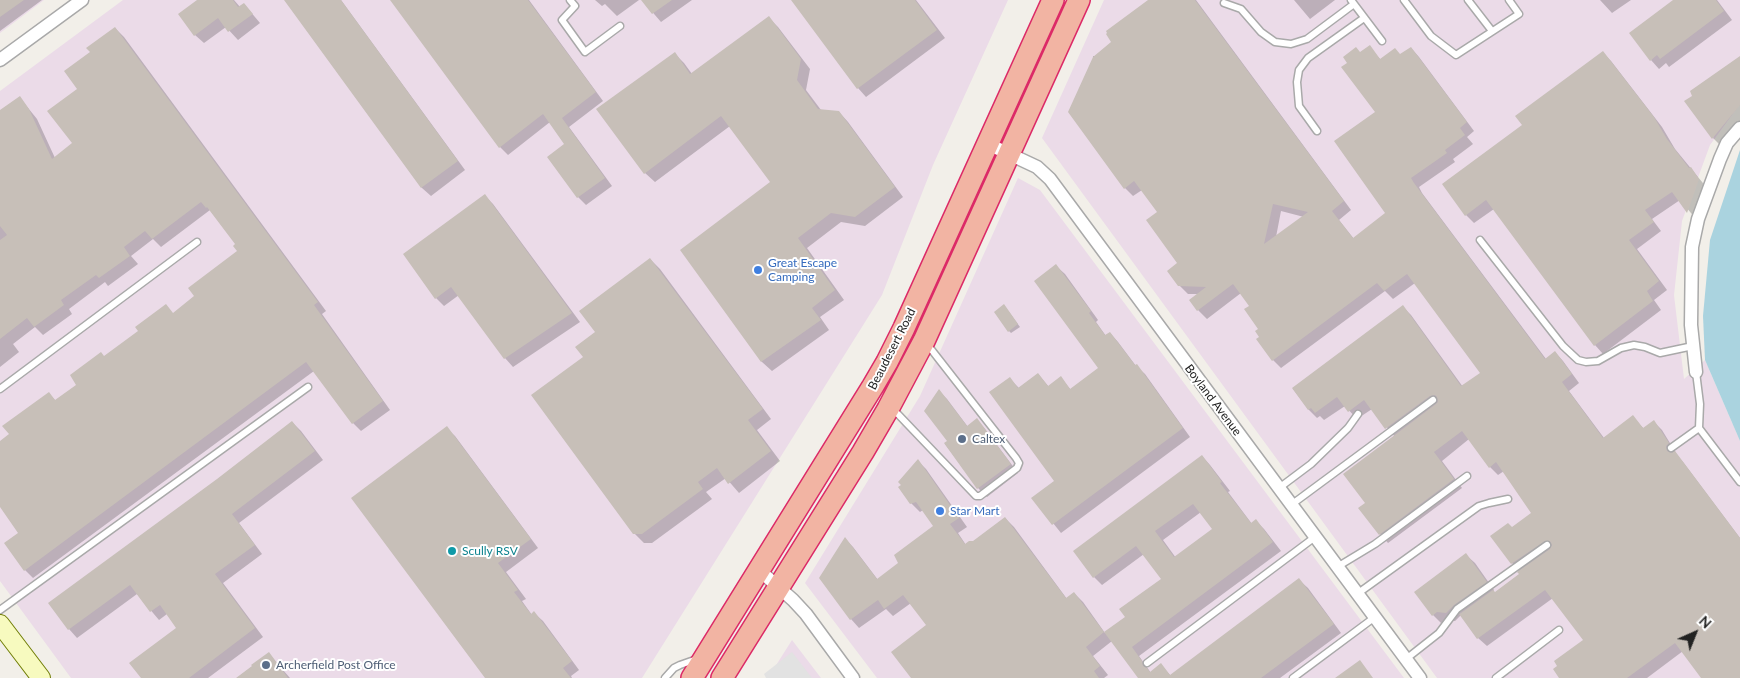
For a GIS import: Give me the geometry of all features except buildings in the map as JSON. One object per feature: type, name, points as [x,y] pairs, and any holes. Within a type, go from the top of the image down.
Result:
[{"type":"highway","name":"Beaudesert Road","points":[[692,678],[886,362],[904,328],[1053,0]]},
{"type":"highway","name":"Beaudesert Road","points":[[722,678],[890,406],[924,341],[1080,0]]},
{"type":"main road","points":[[0,624],[41,678]]},
{"type":"street","points":[[0,60],[82,0]]},
{"type":"street","points":[[1696,372],[1691,325],[1692,247],[1698,219],[1720,159],[1728,143],[1740,128]]},
{"type":"street","name":"Boyland Avenue","points":[[988,144],[1037,167],[1050,178],[1420,678]]},
{"type":"street","points":[[759,570],[806,614],[853,678]]},
{"type":"lane","points":[[570,0],[575,6],[562,20],[585,52],[620,26]]},
{"type":"lane","points":[[1404,0],[1431,36],[1456,55],[1519,14],[1509,0]]},
{"type":"lane","points":[[1468,0],[1492,31]]},
{"type":"lane","points":[[1224,3],[1241,9],[1260,32],[1275,42],[1291,44],[1307,39],[1353,2],[1382,41]]},
{"type":"lane","points":[[1317,131],[1300,106],[1297,82],[1299,70],[1308,58],[1364,18]]},
{"type":"lane","points":[[1480,240],[1557,338],[1578,360],[1586,362],[1598,361],[1621,348],[1634,345],[1660,353],[1693,346]]},
{"type":"lane","points":[[0,389],[197,242]]},
{"type":"lane","points":[[890,406],[976,496],[980,496],[1018,468],[1019,463],[1016,458],[924,341]]},
{"type":"lane","points":[[1696,372],[1700,404],[1699,428],[1740,482]]},
{"type":"lane","points":[[0,610],[308,387]]},
{"type":"lane","points":[[1291,505],[1433,400]]},
{"type":"lane","points":[[1279,488],[1311,464],[1348,428],[1358,414]]},
{"type":"lane","points":[[1671,448],[1699,428]]},
{"type":"lane","points":[[1338,567],[1375,544],[1467,476]]},
{"type":"lane","points":[[1357,594],[1478,506],[1508,499]]},
{"type":"lane","points":[[1147,663],[1315,537]]},
{"type":"lane","points":[[1406,659],[1439,632],[1457,610],[1547,545]]},
{"type":"lane","points":[[1293,678],[1375,617]]},
{"type":"lane","points":[[1496,678],[1559,630]]},
{"type":"lane","points":[[665,678],[674,668],[705,657]]},
{"type":"shaded area","points":[[0,0],[44,0],[0,33]]},
{"type":"shaded area","points":[[123,0],[1008,0],[933,165],[882,295],[642,678],[71,678],[0,581],[0,91]]},
{"type":"shaded area","points":[[1104,0],[1740,0],[1740,104],[1710,145],[1682,221],[1674,295],[1684,379],[1705,360],[1740,441],[1740,678],[1437,678],[1042,138]]},
{"type":"shaded area","points":[[1018,178],[1040,190],[1404,678],[877,678],[805,583],[920,396]]},
{"type":"shaded area","points":[[792,640],[821,678],[768,678]]},
{"type":"shaded area","points":[[792,652],[812,678],[766,678],[764,674]]},
{"type":"water","points":[[1740,150],[1740,441],[1705,360],[1703,316],[1710,240]]},
{"type":"place","name":"Great Escape Camping","points":[[758,270]]},
{"type":"place","name":"Caltex","points":[[962,439]]},
{"type":"place","name":"Star Mart","points":[[940,511]]},
{"type":"place","name":"Scully RSV","points":[[452,551]]},
{"type":"place","name":"Archerfield Post Office","points":[[266,665]]}]
